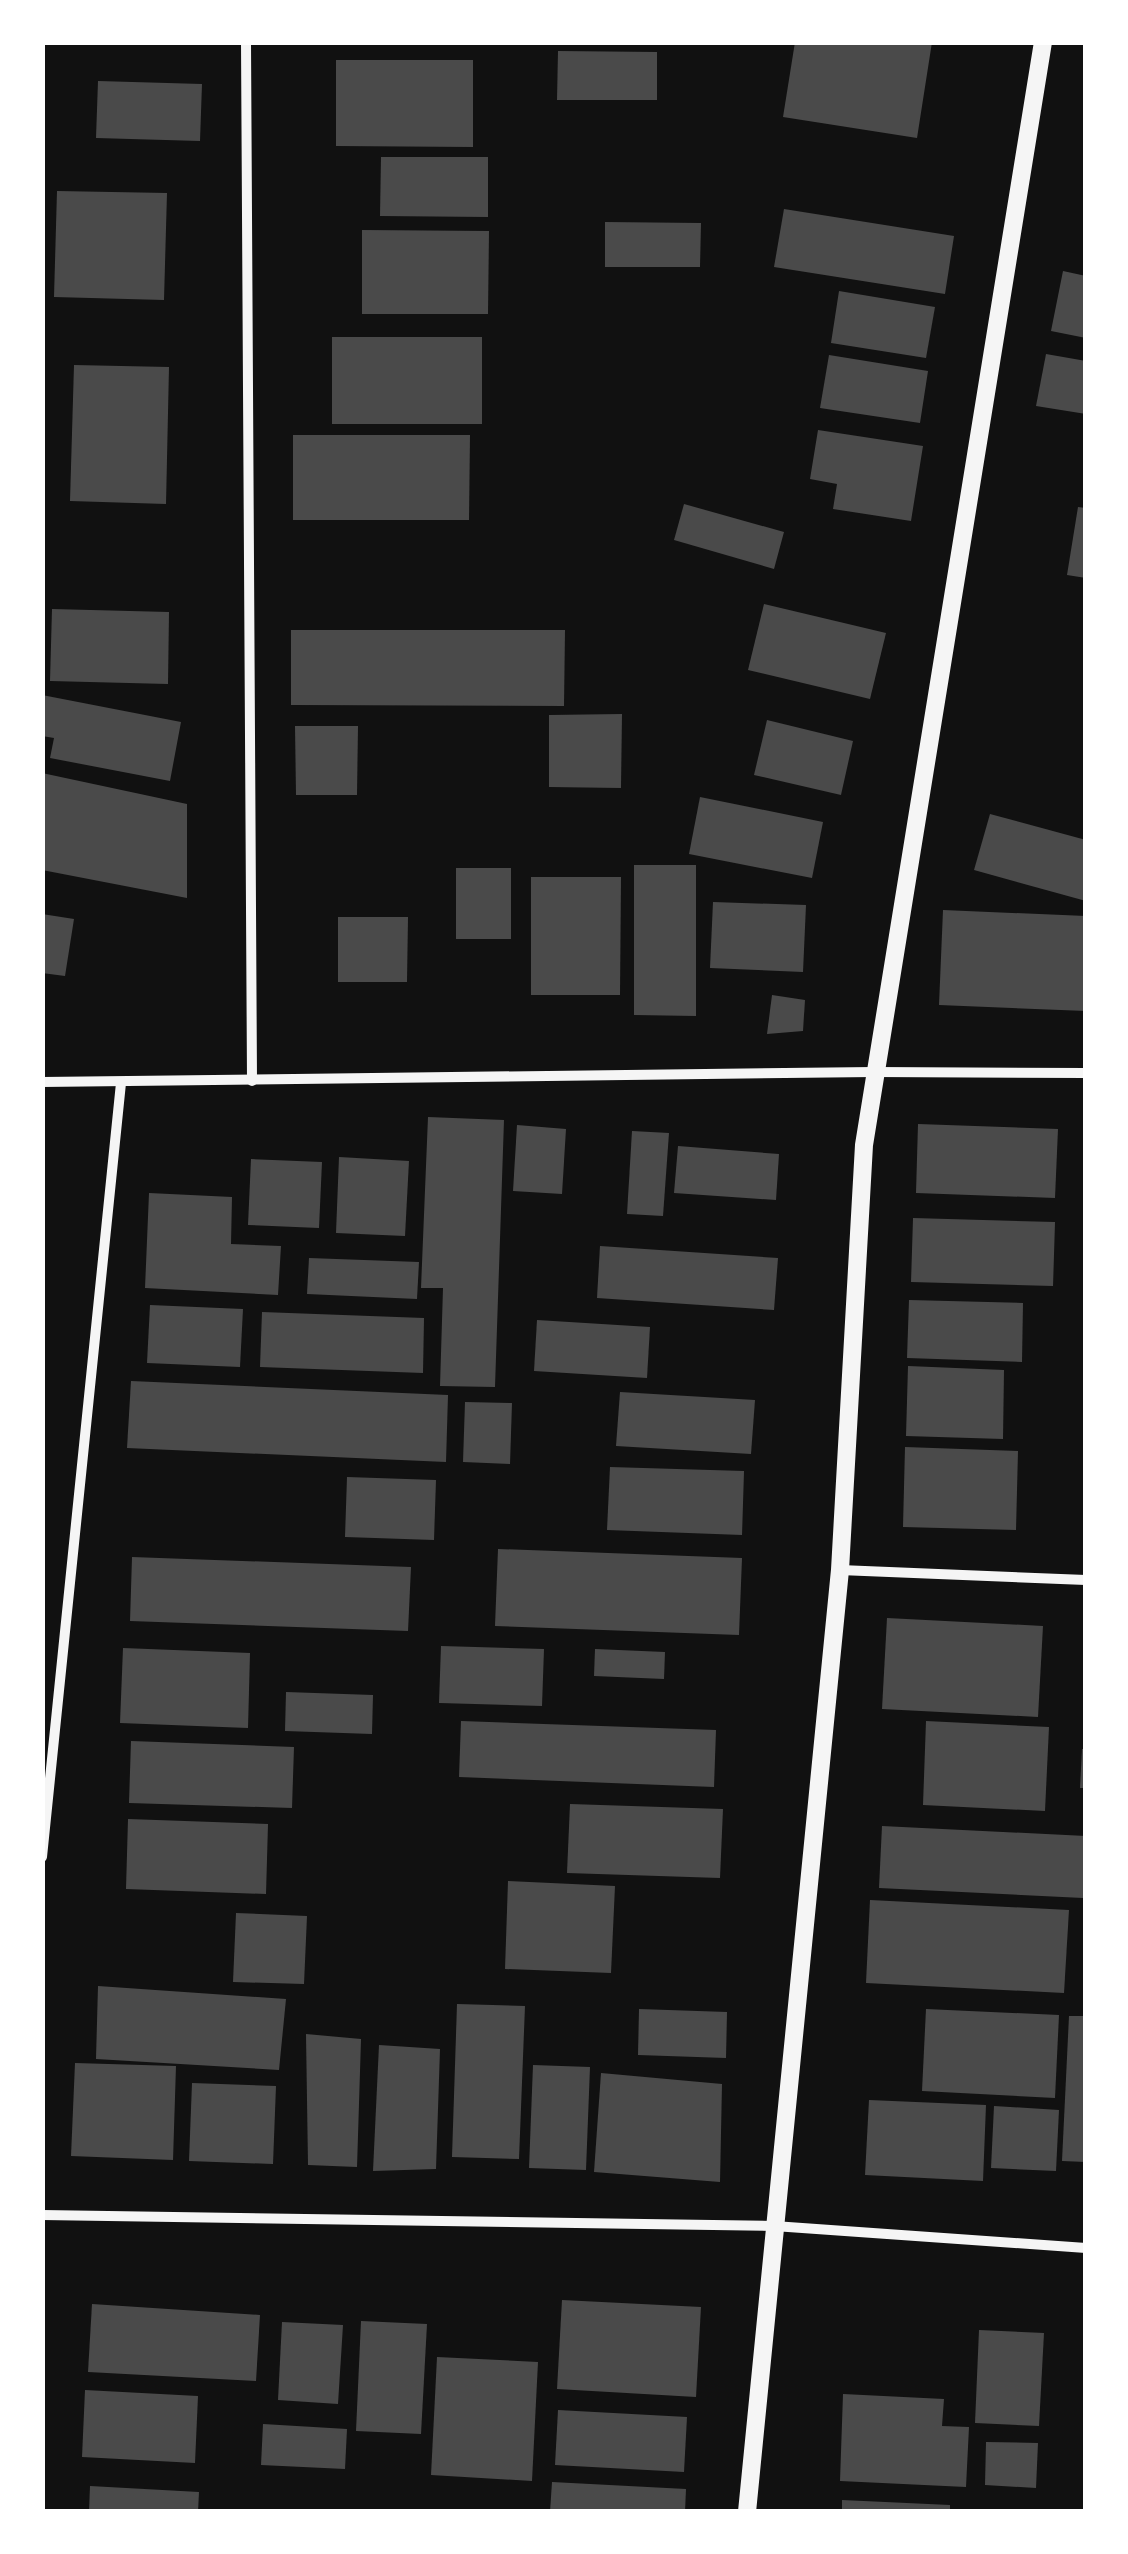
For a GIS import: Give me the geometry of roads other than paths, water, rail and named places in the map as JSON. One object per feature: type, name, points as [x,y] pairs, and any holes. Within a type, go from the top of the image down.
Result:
[{"type":"street","points":[[246,42],[252,1081]]},
{"type":"street","points":[[746,2512],[840,1570],[864,1145],[1043,42]]},
{"type":"street","points":[[42,1082],[1086,1073]]},
{"type":"street","points":[[42,1857],[121,1083]]},
{"type":"street","points":[[840,1570],[1086,1580]]},
{"type":"street","points":[[42,2215],[774,2226],[1086,2248]]}]
